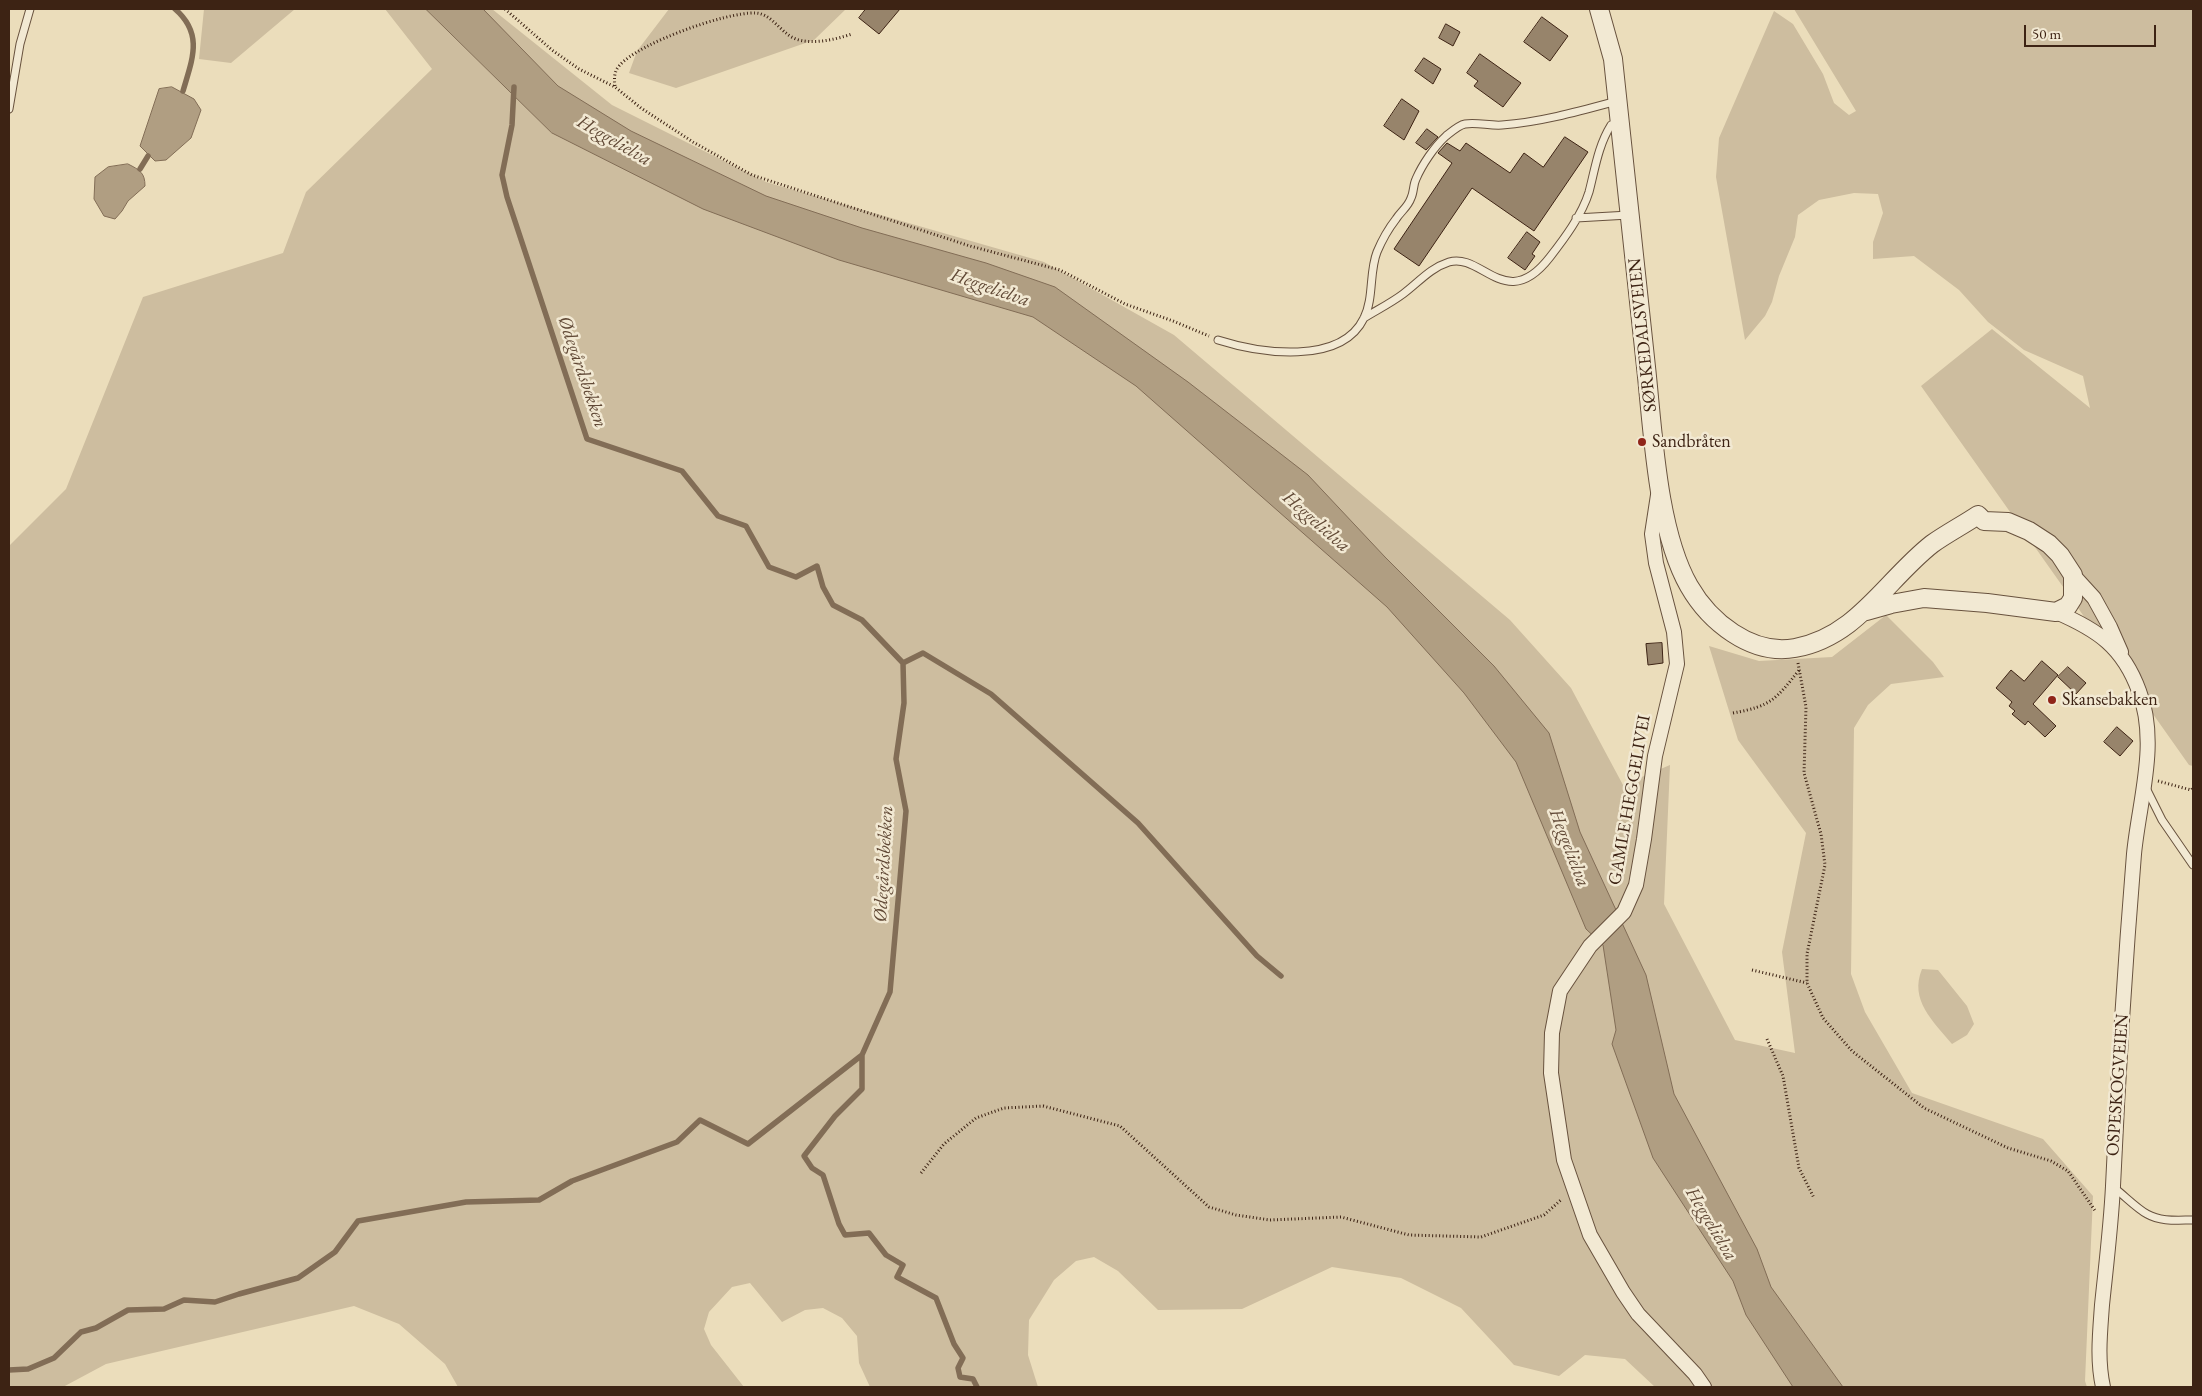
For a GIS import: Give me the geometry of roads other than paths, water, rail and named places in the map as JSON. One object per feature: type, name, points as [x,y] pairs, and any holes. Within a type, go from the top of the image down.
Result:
[{"type":"street","name":"SØRKEDALSVEIEN","points":[[1599,9],[1610,42],[1659,484],[1676,556],[1688,584],[1708,613],[1734,633],[1749,641],[1776,649],[1793,649],[1819,641],[1866,611],[1932,544],[1978,516],[1984,520],[2008,522],[2029,531],[2049,544],[2060,555],[2073,574]]},
{"type":"street","name":"GAMLE HEGGELIVEI","points":[[1659,484],[1652,534],[1656,563],[1674,632],[1677,664],[1655,756],[1636,885],[1624,912],[1590,946],[1560,991],[1552,1034],[1551,1074],[1564,1160],[1590,1235],[1638,1314],[1695,1374],[1704,1387]]},
{"type":"street","points":[[2056,612],[2068,606],[2073,598],[2073,574]]},
{"type":"street","points":[[2073,574],[2094,598],[2123,656]]},
{"type":"street","name":"OSPESKOGVEIEN","points":[[1866,611],[1924,598],[1987,603],[2056,612],[2082,623],[2123,656],[2140,692],[2145,713],[2148,756],[2129,913],[2112,1186],[2099,1346],[2102,1387]]},
{"type":"lane","points":[[9,109],[20,44],[30,9]]},
{"type":"lane","points":[[1364,318],[1372,269],[1377,252],[1397,217],[1404,211],[1411,198],[1415,180],[1427,159],[1444,137],[1463,124],[1501,125],[1526,122],[1617,101]]},
{"type":"lane","points":[[1218,340],[1262,351],[1294,352],[1338,344],[1354,332],[1364,318],[1403,294],[1434,268],[1450,261],[1463,261],[1502,280],[1513,281],[1525,278],[1544,264],[1576,218],[1588,194],[1603,138],[1611,125],[1620,123]]},
{"type":"lane","points":[[1576,218],[1630,215]]},
{"type":"lane","points":[[2144,780],[2162,820],[2193,865]]},
{"type":"lane","points":[[2112,1186],[2128,1197],[2140,1210],[2154,1217],[2164,1220],[2193,1220]]},
{"type":"water","name":"Heggelielva","points":[[426,9],[483,9],[558,86],[631,131],[766,196],[862,228],[986,263],[1055,287],[1188,382],[1308,475],[1385,557],[1494,666],[1549,733],[1580,832],[1646,975],[1674,1094],[1757,1249],[1771,1287],[1843,1387],[1793,1387],[1746,1315],[1733,1281],[1653,1158],[1612,1044],[1616,1030],[1603,945],[1586,929],[1516,762],[1464,693],[1387,607],[1136,386],[1033,317],[839,260],[703,209],[552,133]]},
{"type":"water","points":[[172,87],[194,99],[201,110],[191,138],[166,160],[155,161],[140,146],[159,89]]},
{"type":"water","points":[[128,164],[141,172],[145,186],[128,201],[115,219],[104,216],[94,199],[95,177],[108,167]]},
{"type":"waterway","points":[[175,9],[184,18],[193,38],[190,69],[183,91]]},
{"type":"waterway","name":"Ødegårdsbekken","points":[[514,87],[512,125],[502,175],[507,197],[587,439],[682,471],[718,516],[746,526],[769,567],[796,577],[817,566],[823,587],[833,605],[862,620],[903,663],[904,703],[896,759],[906,811],[890,992],[862,1055],[862,1089],[835,1116],[804,1156],[812,1168],[823,1175],[839,1224],[845,1235],[869,1233],[886,1255],[903,1265],[897,1277],[936,1298],[954,1344],[963,1358],[958,1368],[960,1377],[973,1379],[977,1387]]},
{"type":"waterway","points":[[140,169],[148,156]]},
{"type":"waterway","points":[[903,663],[923,653],[991,694],[1138,823],[1257,956],[1281,976]]},
{"type":"waterway","points":[[9,1370],[28,1369],[54,1358],[81,1332],[96,1328],[128,1310],[164,1309],[184,1300],[215,1302],[298,1278],[335,1252],[358,1221],[466,1202],[539,1200],[572,1181],[677,1142],[700,1120],[748,1144],[862,1055]]},
{"type":"place","name":"Sandbråten","points":[[1642,442]]},
{"type":"place","name":"Skansebakken","points":[[2052,700]]}]
